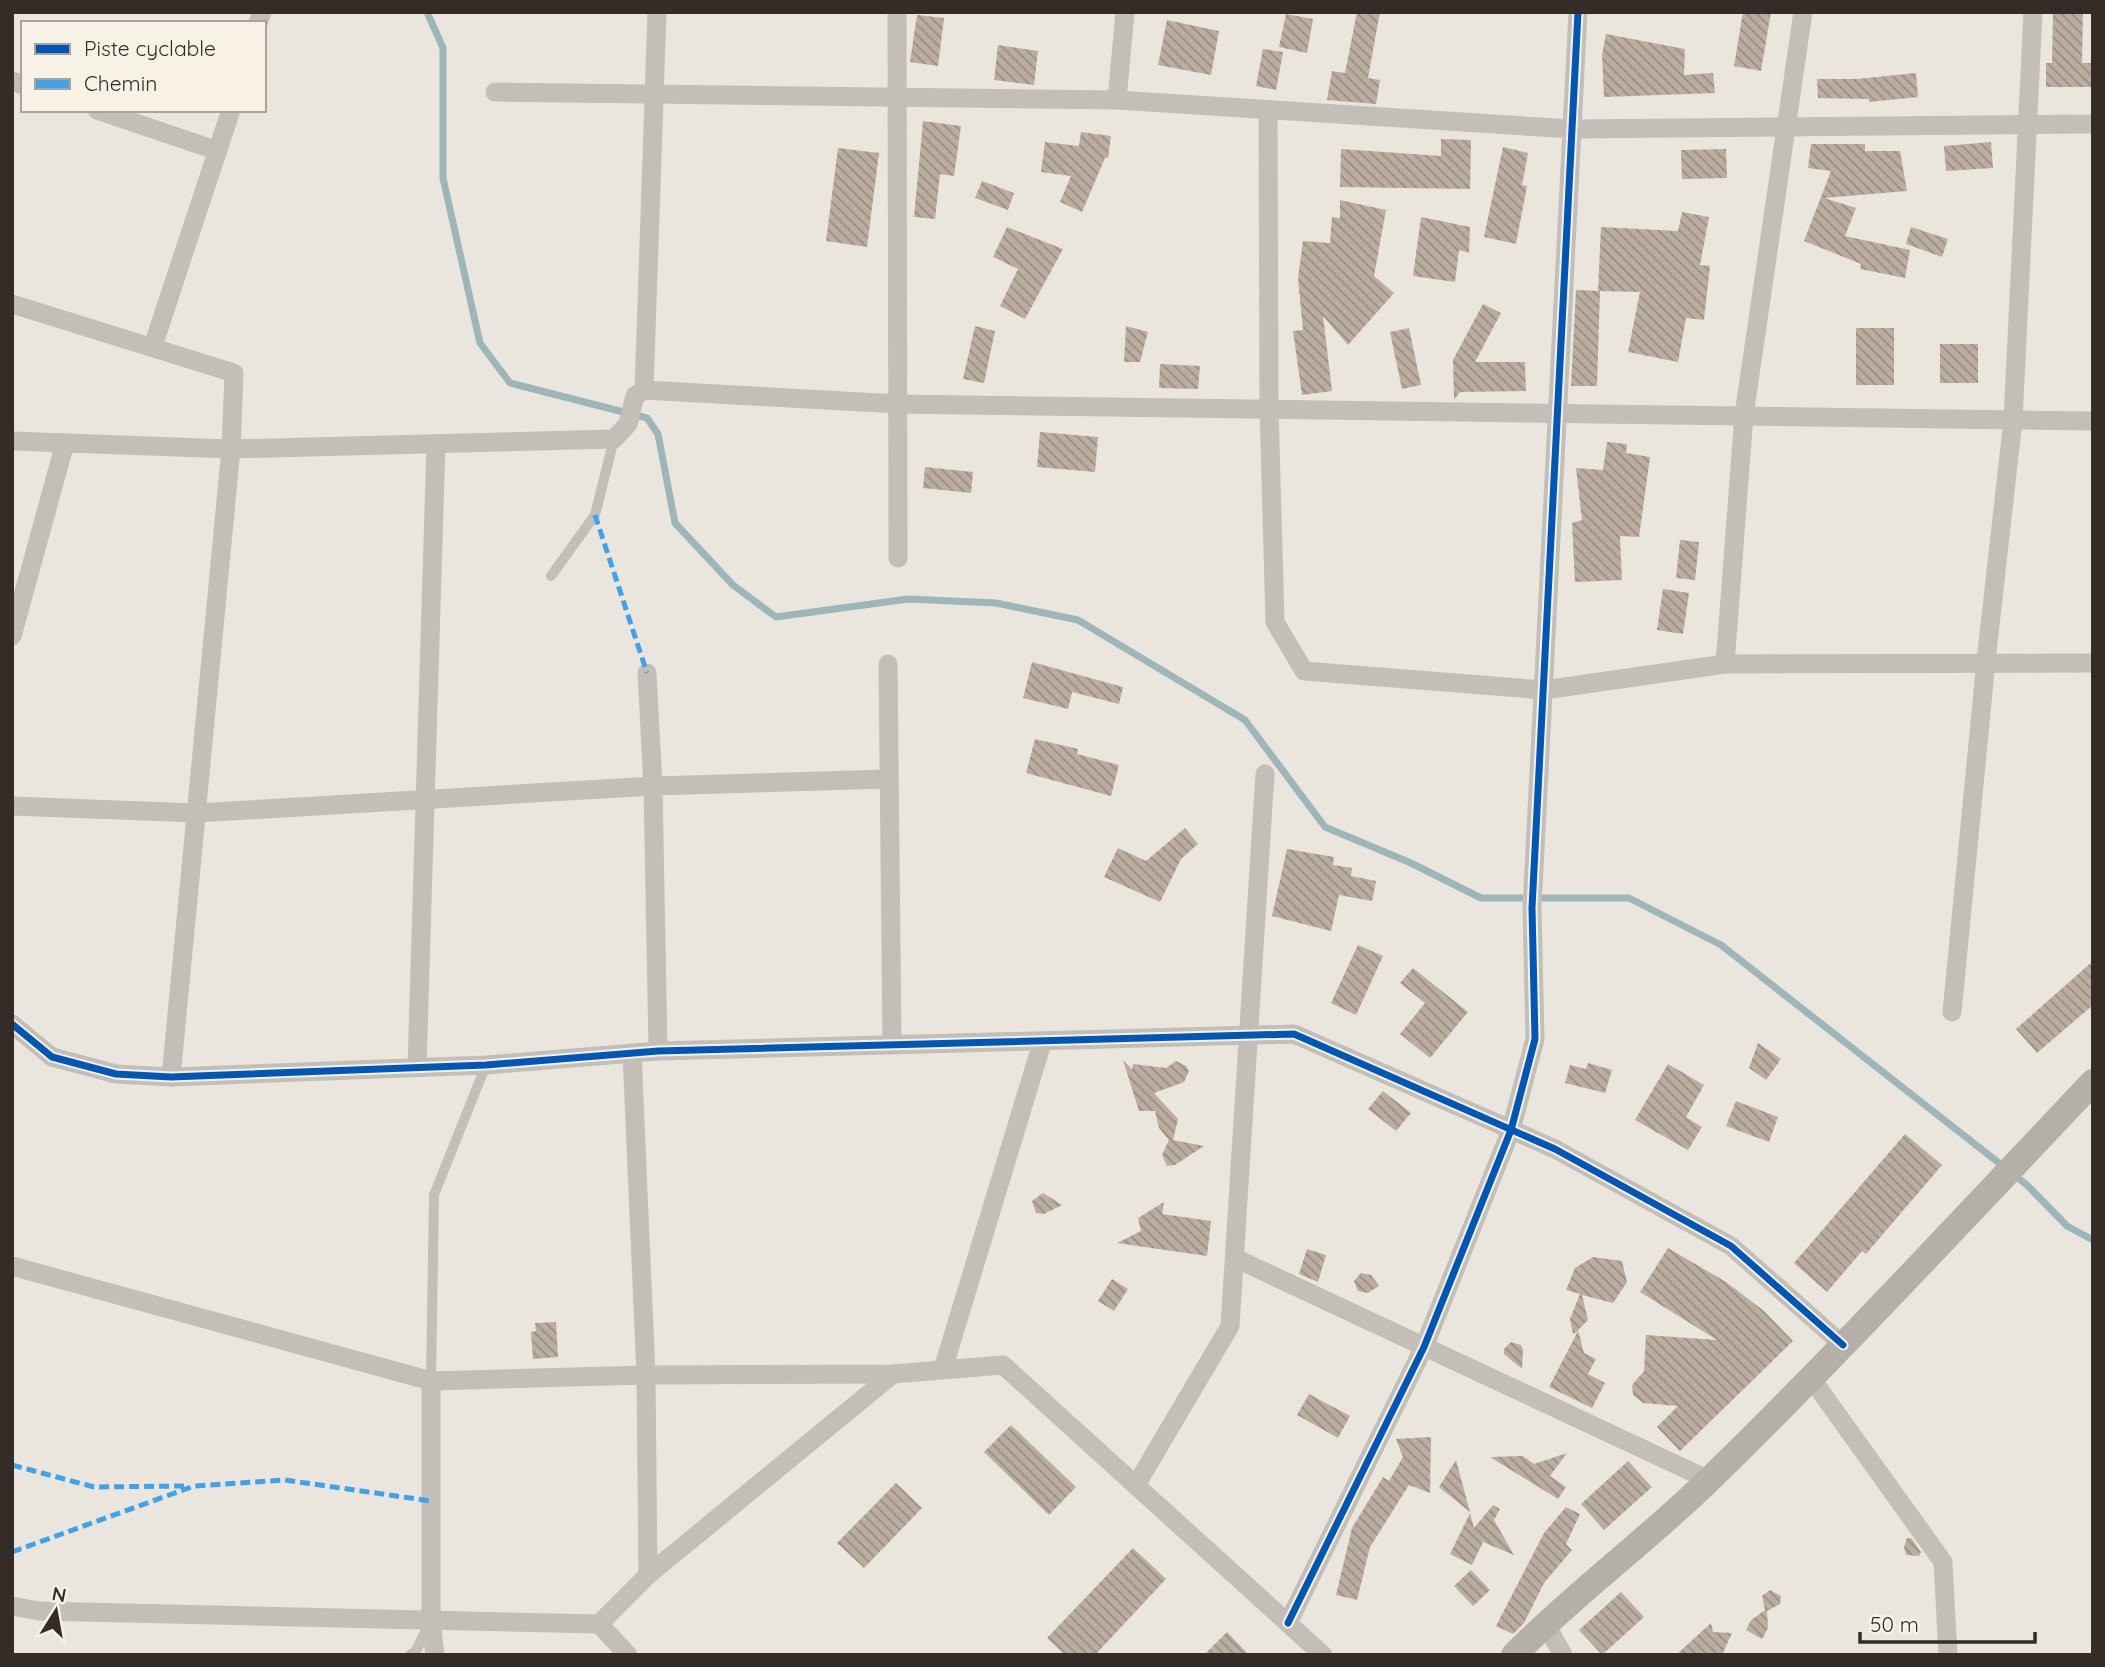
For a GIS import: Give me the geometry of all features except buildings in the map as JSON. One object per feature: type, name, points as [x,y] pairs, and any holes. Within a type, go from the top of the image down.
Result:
[{"type":"street","points":[[12,441],[231,449],[614,439],[628,424],[640,393],[656,93],[657,12]]},
{"type":"street","points":[[897,12],[898,558]]},
{"type":"street","points":[[1117,100],[1125,12]]},
{"type":"street","points":[[1288,1623],[1424,1347],[1511,1130],[1535,1039],[1532,908],[1578,12]]},
{"type":"street","points":[[1725,664],[1744,415],[1803,12]]},
{"type":"street","points":[[1952,1012],[1986,661],[2013,420],[2033,12]]},
{"type":"street","points":[[495,92],[1117,100],[1572,129],[2093,124]]},
{"type":"street","points":[[1268,110],[1269,407],[1275,622],[1304,671],[1544,690],[1725,664],[1986,661],[2093,663]]},
{"type":"street","points":[[103,112],[218,152]]},
{"type":"street","points":[[153,346],[230,112]]},
{"type":"street","points":[[12,303],[234,373],[231,449],[171,1077]]},
{"type":"street","points":[[640,393],[898,404],[1558,411],[2093,421]]},
{"type":"street","points":[[12,636],[65,443]]},
{"type":"street","points":[[417,1067],[436,444]]},
{"type":"street","points":[[888,664],[887,779],[892,1043]]},
{"type":"street","points":[[647,673],[653,786],[658,1051]]},
{"type":"street","points":[[1136,1485],[1230,1326],[1265,774]]},
{"type":"street","points":[[12,806],[197,813],[653,786],[887,779]]},
{"type":"street","points":[[12,1024],[52,1057],[116,1074],[171,1077],[486,1065],[658,1051],[1294,1034],[1555,1149],[1731,1246],[1843,1345]]},
{"type":"street","points":[[943,1369],[1042,1042]]},
{"type":"street","points":[[632,1053],[646,1375],[648,1575]]},
{"type":"street","points":[[1514,1655],[1545,1623],[1709,1480],[1843,1345],[2093,1082]]},
{"type":"street","points":[[1235,1258],[1709,1480]]},
{"type":"street","points":[[12,1266],[432,1381],[646,1375],[893,1374],[1003,1365],[1323,1655]]},
{"type":"street","points":[[12,1606],[39,1611],[599,1624],[648,1575],[893,1374]]},
{"type":"street","points":[[1811,1378],[1943,1562],[1948,1655]]},
{"type":"street","points":[[432,1381],[431,1622],[435,1655]]},
{"type":"street","points":[[1545,1623],[1563,1655]]},
{"type":"street","points":[[599,1624],[628,1655]]},
{"type":"lane","points":[[551,576],[595,514],[614,439]]},
{"type":"lane","points":[[432,1381],[434,1195],[486,1065]]},
{"type":"lane","points":[[410,1655],[416,1651],[431,1622]]},
{"type":"waterway","points":[[427,12],[443,48],[443,178],[480,343],[510,383],[647,418],[658,434],[675,523],[733,585],[776,617],[908,599],[996,603],[1078,620],[1245,720],[1325,827],[1411,863],[1481,898],[1629,898],[1721,945],[2027,1185],[2067,1226],[2093,1240]]},
{"type":"marked path","points":[[595,515],[647,673]]},
{"type":"marked path","points":[[12,1465],[94,1487],[184,1486]]},
{"type":"marked path","points":[[12,1552],[194,1486],[285,1480],[431,1501]]},
{"type":"cycle path","points":[[1288,1623],[1424,1347],[1511,1130],[1535,1039],[1532,908],[1578,12]]},
{"type":"cycle path","points":[[12,1024],[52,1057],[116,1074],[171,1077],[486,1065],[658,1051],[1294,1034],[1555,1149],[1731,1246],[1843,1345]]}]
